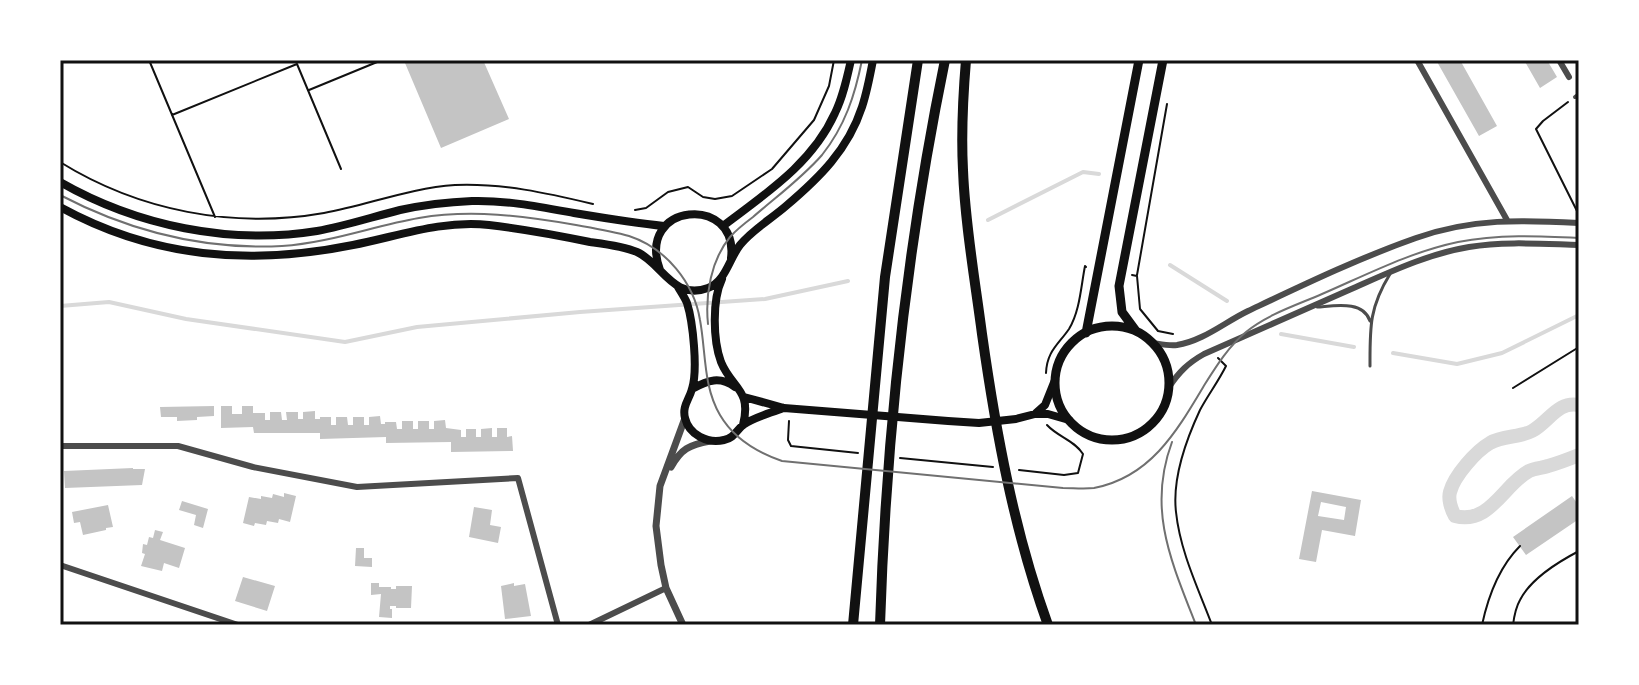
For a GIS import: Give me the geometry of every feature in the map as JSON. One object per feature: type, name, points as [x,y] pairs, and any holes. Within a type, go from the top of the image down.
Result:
[{"type":"highway","points":[[853,625],[885,277],[918,60]]},
{"type":"highway","points":[[880,625],[893,421],[908,274],[945,60]]},
{"type":"highway","points":[[966,60],[964,194],[986,362],[1012,503],[1048,625]]},
{"type":"main road","points":[[723,226],[770,191],[814,149],[835,114],[851,60]]},
{"type":"main road","points":[[677,286],[687,302],[695,362],[692,389],[685,402],[685,418],[696,435],[710,441],[725,440],[735,435],[743,425],[747,410],[742,393],[721,362],[714,301],[724,275],[740,246],[818,179],[845,145],[862,109],[873,60]]},
{"type":"main road","points":[[1086,333],[1139,60]]},
{"type":"main road","points":[[1050,378],[1069,420],[1093,437],[1127,438],[1148,428],[1163,410],[1169,387],[1168,371],[1153,343],[1136,331],[1122,312],[1119,286],[1163,60]]},
{"type":"main road","points":[[60,182],[139,217],[224,234],[277,235],[317,231],[422,206],[474,201],[535,206],[664,226]]},
{"type":"main road","points":[[60,207],[101,226],[168,249],[230,256],[272,257],[320,252],[427,227],[473,223],[517,228],[639,253],[666,279],[691,290],[708,288],[724,275]]},
{"type":"main road","points":[[660,271],[655,258],[657,238],[664,226],[687,213],[700,213],[723,226],[732,249],[730,263]]},
{"type":"main road","points":[[1035,414],[1045,405],[1050,378],[1064,352],[1074,341],[1102,327],[1136,331]]},
{"type":"main road","points":[[692,389],[708,380],[727,381],[742,393],[787,408],[979,423],[1035,414],[1069,420]]},
{"type":"main road","points":[[743,425],[787,408]]},
{"type":"street","points":[[1417,60],[1507,220]]},
{"type":"street","points":[[1559,60],[1569,77]]},
{"type":"street","points":[[1153,343],[1175,346],[1190,342],[1245,313],[1419,237],[1464,225],[1507,220],[1579,223]]},
{"type":"street","points":[[1169,387],[1189,362],[1433,255],[1471,247],[1579,245]]},
{"type":"street","points":[[683,625],[666,588],[656,526],[660,486],[685,418]]},
{"type":"street","points":[[660,486],[679,453],[694,444],[710,441]]},
{"type":"street","points":[[60,446],[178,446],[253,467],[357,487],[518,478],[558,625]]},
{"type":"street","points":[[60,565],[238,625]]},
{"type":"street","points":[[589,625],[666,588]]},
{"type":"lane","points":[[1370,325],[1374,306],[1391,272]]},
{"type":"lane","points":[[1310,307],[1341,305],[1360,309],[1368,315],[1370,366]]},
{"type":"path","points":[[149,60],[215,217]]},
{"type":"path","points":[[308,90],[382,60]]},
{"type":"path","points":[[633,210],[643,209],[662,195],[688,187],[703,197],[715,199],[732,196],[772,169],[814,120],[829,86],[834,60]]},
{"type":"path","points":[[172,115],[297,64],[341,169]]},
{"type":"path","points":[[1169,92],[1137,276],[1140,309],[1158,331],[1173,334]]},
{"type":"path","points":[[1577,96],[1536,129],[1579,214]]},
{"type":"path","points":[[60,162],[128,196],[181,212],[215,217],[257,219],[321,214],[410,192],[454,185],[520,188],[593,204]]},
{"type":"path","points":[[1050,378],[1046,361],[1069,328],[1077,310],[1085,266],[1099,269]]},
{"type":"path","points":[[1122,273],[1137,276]]},
{"type":"path","points":[[1513,388],[1579,347]]},
{"type":"path","points":[[1212,625],[1182,545],[1175,510],[1177,474],[1189,438],[1201,409],[1226,366],[1214,350]]},
{"type":"path","points":[[787,408],[791,446],[865,454]]},
{"type":"path","points":[[1019,470],[1064,475],[1078,473],[1083,454],[1047,426],[1048,414]]},
{"type":"path","points":[[896,457],[1003,468]]},
{"type":"path","points":[[1482,625],[1486,605],[1499,575],[1509,557],[1520,546]]},
{"type":"path","points":[[1513,625],[1520,600],[1533,582],[1579,551]]},
{"type":"building","points":[[411,60],[483,60],[509,119],[441,148],[405,63]]},
{"type":"building","points":[[1436,60],[1460,60],[1497,126],[1479,136]]},
{"type":"building","points":[[1524,60],[1547,60],[1557,77],[1540,88]]},
{"type":"building","points":[[214,406],[214,416],[197,417],[197,420],[177,421],[177,417],[161,417],[160,407]]},
{"type":"building","points":[[221,406],[232,406],[232,414],[242,414],[242,406],[253,406],[253,413],[265,413],[265,420],[270,420],[270,412],[281,412],[282,420],[287,420],[286,412],[298,412],[298,419],[303,419],[303,412],[315,411],[315,419],[331,417],[331,425],[336,425],[336,417],[347,417],[348,425],[353,425],[353,417],[364,417],[364,425],[369,425],[369,417],[380,416],[381,424],[396,422],[397,429],[402,429],[402,421],[413,421],[413,429],[418,429],[418,421],[429,421],[429,429],[434,429],[434,421],[445,420],[446,428],[461,430],[461,437],[466,437],[466,429],[476,429],[476,437],[481,437],[481,429],[492,428],[492,437],[497,437],[497,428],[507,428],[507,437],[512,436],[513,451],[451,452],[451,442],[386,443],[386,437],[320,439],[320,433],[254,433],[253,427],[221,428]]},
{"type":"building","points":[[145,469],[142,485],[65,488],[64,471]]},
{"type":"building","points":[[1312,491],[1361,500],[1355,536],[1322,530],[1316,562],[1299,559]],"holes":[[[1321,502],[1346,507],[1344,520],[1318,516]]]},
{"type":"building","points":[[284,493],[296,496],[290,522],[279,519],[278,523],[267,521],[266,525],[255,523],[254,526],[243,523],[249,497],[272,498],[273,494],[284,497]]},
{"type":"building","points":[[1572,496],[1579,506],[1579,519],[1526,555],[1513,537]]},
{"type":"building","points":[[182,501],[208,509],[203,528],[194,525],[196,515],[179,510]]},
{"type":"building","points":[[108,505],[113,527],[83,535],[80,522],[74,523],[72,512]]},
{"type":"building","points":[[474,507],[492,510],[490,525],[501,527],[498,543],[469,537]]},
{"type":"building","points":[[155,530],[163,532],[160,540],[185,548],[179,568],[164,563],[162,571],[141,566],[145,554],[142,553],[143,544],[147,545],[149,537],[153,538]]},
{"type":"building","points":[[356,548],[364,548],[364,558],[372,558],[372,567],[355,566]]},
{"type":"building","points":[[243,577],[275,586],[267,611],[235,601]]},
{"type":"building","points":[[371,583],[391,589],[412,586],[411,608],[390,606],[392,618],[379,617],[381,594],[371,595]]},
{"type":"building","points":[[514,583],[514,586],[525,584],[531,616],[505,619],[501,586]]},
{"type":"waterway","points":[[988,220],[1083,172],[1099,174]]},
{"type":"waterway","points":[[1170,265],[1227,301]]},
{"type":"waterway","points":[[60,306],[109,302],[186,319],[345,342],[417,327],[765,299],[848,281]]},
{"type":"waterway","points":[[1393,353],[1457,364],[1502,353],[1579,315]]},
{"type":"waterway","points":[[1281,334],[1354,347]]},
{"type":"waterway","points":[[1579,405],[1565,406],[1532,431],[1495,440],[1478,452],[1452,486],[1449,498],[1455,516],[1478,515],[1529,471],[1579,455]]},
{"type":"tram line","points":[[708,324],[711,278],[723,246],[735,231],[822,155],[848,110],[862,60]]},
{"type":"tram line","points":[[60,195],[140,228],[224,245],[299,244],[419,218],[458,214],[537,219],[629,236],[655,249],[685,280],[697,306],[708,381],[715,404],[732,431],[755,449],[782,461],[1063,488],[1094,488],[1131,474],[1147,463],[1173,435],[1229,350],[1246,332],[1273,315],[1440,246],[1503,237],[1579,238]]},
{"type":"tram line","points":[[1172,442],[1162,490],[1165,535],[1196,625]]}]
